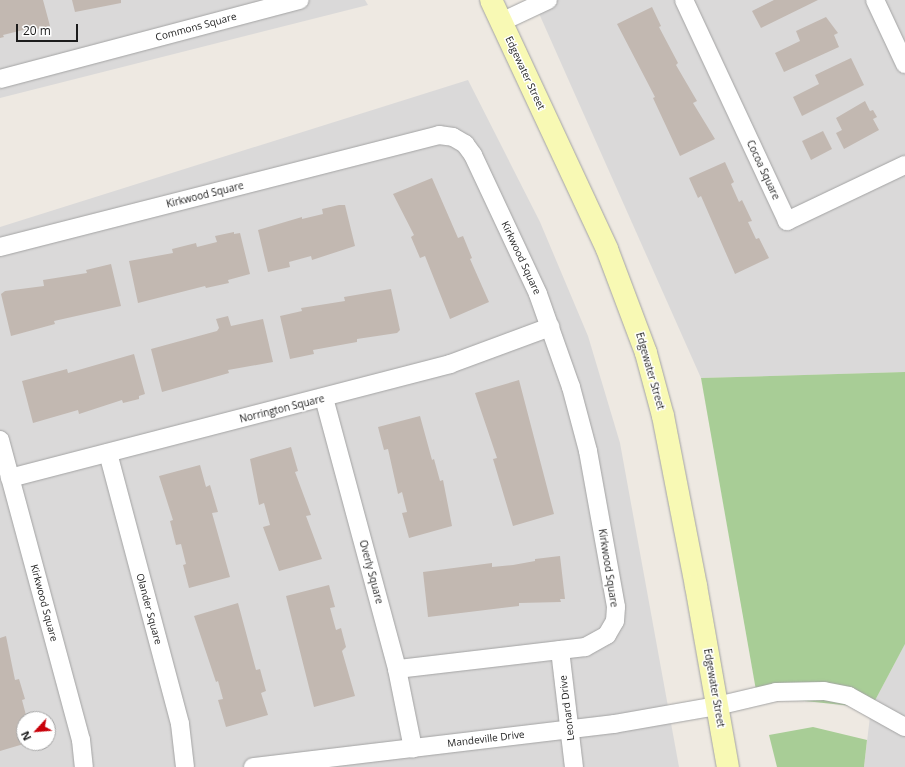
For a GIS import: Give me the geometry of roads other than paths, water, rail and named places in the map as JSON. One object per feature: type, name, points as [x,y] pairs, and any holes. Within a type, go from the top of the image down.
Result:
[{"type":"street","name":"Commons Square","points":[[0,79],[300,0]]},
{"type":"street","name":"Edgewater Street","points":[[491,0],[607,249],[646,353],[663,416],[718,706],[728,767]]},
{"type":"street","points":[[501,22],[548,0]]},
{"type":"street","name":"Cocoa Square","points":[[684,0],[787,221],[905,165]]},
{"type":"street","points":[[875,0],[905,64]]},
{"type":"street","name":"Kirkwood Square","points":[[0,247],[439,135],[453,137],[465,144],[474,155],[550,327],[571,387],[588,451],[616,607],[615,621],[602,639],[585,647],[397,669]]},
{"type":"street","name":"Norrington Square","points":[[10,478],[324,398],[450,364],[550,327]]},
{"type":"street","name":"Overly Square","points":[[324,398],[397,669],[413,748]]},
{"type":"street","name":"Kirkwood Square","points":[[0,440],[80,740],[84,767]]},
{"type":"street","name":"Olander Square","points":[[108,453],[180,724],[185,767]]},
{"type":"street","name":"Leonard Drive","points":[[560,650],[574,767]]},
{"type":"street","name":"Mandeville Drive","points":[[253,767],[569,729],[718,706],[776,692],[824,691],[849,696],[905,727]]}]
